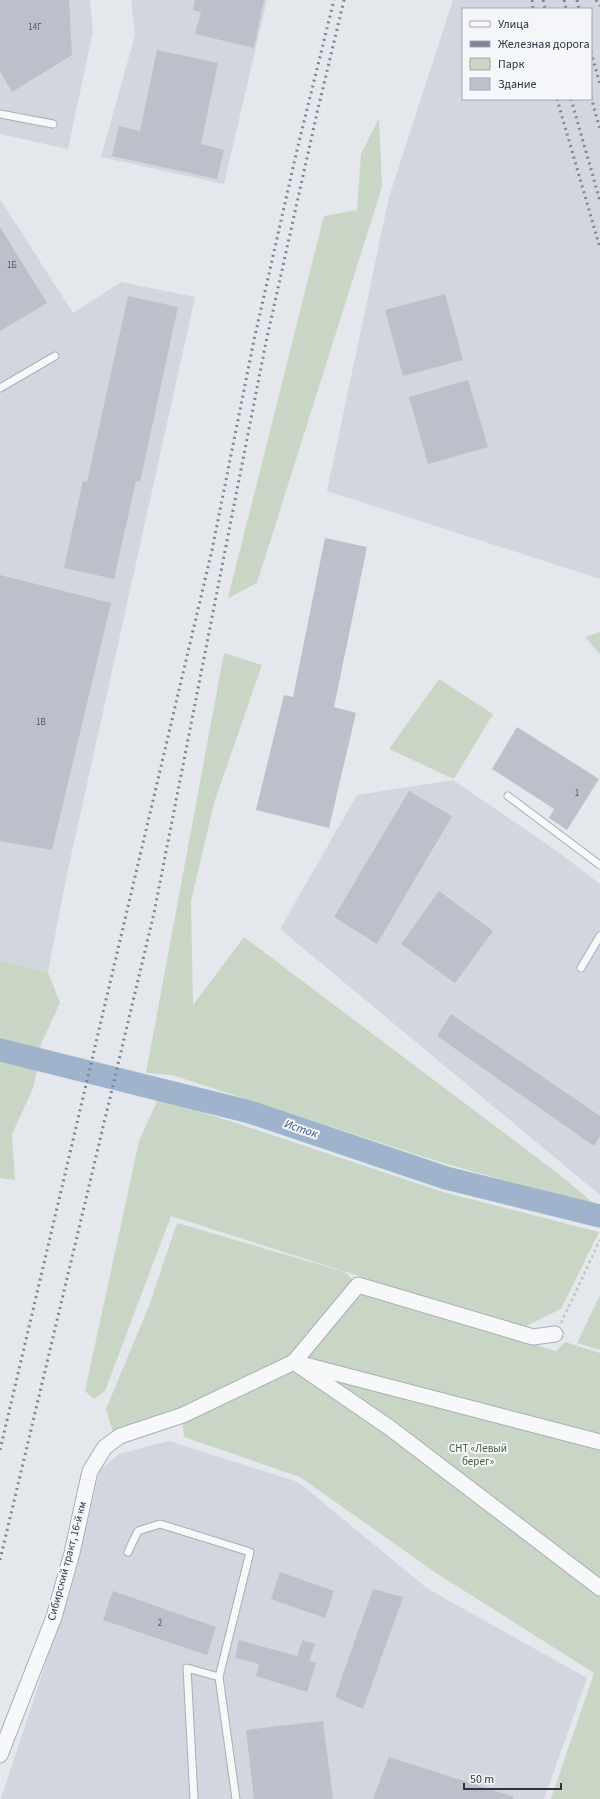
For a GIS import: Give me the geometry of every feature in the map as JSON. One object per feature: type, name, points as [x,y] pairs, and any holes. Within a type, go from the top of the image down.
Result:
[{"type":"street","points":[[294,1362],[358,1285],[533,1337],[555,1334]]},
{"type":"street","points":[[294,1362],[600,1442]]},
{"type":"street","points":[[294,1362],[390,1428],[600,1588]]},
{"type":"street","name":"Сибирский тракт, 16-й км","points":[[0,1755],[54,1617],[72,1553],[90,1472],[105,1447],[120,1436],[183,1415],[294,1362]]},
{"type":"lane","points":[[0,114],[53,124]]},
{"type":"lane","points":[[0,388],[56,356]]},
{"type":"lane","points":[[508,796],[600,865]]},
{"type":"lane","points":[[581,968],[600,936]]},
{"type":"lane","points":[[128,1552],[138,1531],[160,1524],[250,1552],[219,1677],[236,1799]]},
{"type":"lane","points":[[194,1799],[187,1668],[219,1677]]},
{"type":"path","points":[[555,1334],[600,1240]]},
{"type":"shaded area","points":[[0,0],[90,0],[93,31],[68,149],[0,134]]},
{"type":"shaded area","points":[[131,0],[267,0],[224,184],[101,157],[135,35]]},
{"type":"shaded area","points":[[453,0],[600,0],[600,579],[327,491],[389,197]]},
{"type":"shaded area","points":[[0,199],[73,313],[121,282],[195,297],[67,874],[48,972],[0,960]]},
{"type":"shaded area","points":[[453,780],[554,849],[600,884],[600,1195],[280,929],[357,795]]},
{"type":"shaded area","points":[[169,1441],[298,1482],[428,1589],[587,1678],[544,1799],[1,1799],[75,1574],[100,1470],[119,1454]]},
{"type":"green space","points":[[379,118],[382,187],[257,583],[228,598],[324,216],[357,210],[361,154]]},
{"type":"green space","points":[[600,632],[600,654],[585,637]]},
{"type":"green space","points":[[224,653],[262,665],[214,803],[191,901],[193,1005],[244,937],[560,1175],[598,1207],[443,1163],[172,1075],[146,1073]]},
{"type":"green space","points":[[439,679],[493,714],[454,779],[389,749]]},
{"type":"green space","points":[[0,960],[48,972],[60,1003],[41,1044],[34,1086],[12,1134],[15,1180],[0,1178]]},
{"type":"green space","points":[[158,1099],[230,1121],[443,1192],[599,1232],[561,1309],[522,1328],[171,1216],[105,1391],[94,1399],[85,1391],[139,1141]]},
{"type":"green space","name":"СНТ «Левый берег»","points":[[177,1223],[345,1272],[358,1285],[366,1296],[556,1351],[565,1342],[600,1353],[600,1799],[551,1799],[594,1673],[436,1573],[300,1477],[184,1437],[181,1411],[113,1432],[106,1409],[149,1306]]},
{"type":"green space","points":[[600,1295],[600,1350],[577,1343]]},
{"type":"building","points":[[0,0],[69,0],[72,55],[12,92],[0,71]]},
{"type":"building","points":[[195,0],[264,0],[254,48],[195,34],[201,12],[193,10]]},
{"type":"building","points":[[157,50],[218,63],[201,144],[224,150],[217,179],[112,156],[119,126],[140,131]]},
{"type":"building","points":[[0,227],[47,303],[0,331]]},
{"type":"building","points":[[445,294],[463,360],[403,376],[385,310]]},
{"type":"building","points":[[128,296],[178,307],[140,482],[136,481],[114,579],[64,568],[83,481],[87,482]]},
{"type":"building","points":[[468,380],[488,447],[428,464],[409,397]]},
{"type":"building","points":[[325,538],[367,547],[334,707],[356,713],[329,828],[256,810],[284,695],[293,697]]},
{"type":"building","points":[[0,575],[111,603],[52,850],[0,841]]},
{"type":"building","points":[[517,727],[599,779],[567,830],[549,818],[554,809],[492,769]]},
{"type":"building","points":[[409,791],[452,816],[377,944],[334,917]]},
{"type":"building","points":[[439,891],[493,931],[455,983],[401,944]]},
{"type":"building","points":[[451,1014],[600,1116],[600,1136],[594,1146],[437,1036]]},
{"type":"building","points":[[280,1572],[334,1591],[325,1618],[271,1599]]},
{"type":"building","points":[[373,1589],[403,1597],[363,1709],[335,1697]]},
{"type":"building","points":[[113,1591],[216,1627],[207,1655],[103,1620]]},
{"type":"building","points":[[239,1640],[297,1656],[303,1640],[315,1644],[309,1661],[316,1663],[307,1692],[256,1676],[259,1664],[235,1658]]},
{"type":"building","points":[[323,1721],[333,1799],[254,1799],[246,1730]]},
{"type":"building","points":[[389,1757],[514,1797],[513,1799],[373,1799]]},
{"type":"waterway","name":"Исток","points":[[0,1050],[250,1112],[446,1178],[600,1216]]},
{"type":"railway","points":[[0,1450],[212,550],[254,340],[297,150],[334,0]]},
{"type":"railway","points":[[0,1560],[154,913],[266,342],[344,0]]},
{"type":"railway","points":[[532,0],[533,8]]},
{"type":"railway","points":[[543,0],[545,8]]},
{"type":"railway","points":[[564,0],[566,8]]},
{"type":"railway","points":[[577,0],[579,8]]},
{"type":"railway","points":[[596,0],[600,6]]},
{"type":"railway","points":[[592,56],[600,84]]},
{"type":"railway","points":[[557,100],[600,248]]},
{"type":"railway","points":[[571,100],[600,201]]},
{"type":"railway","points":[[592,100],[600,129]]}]
